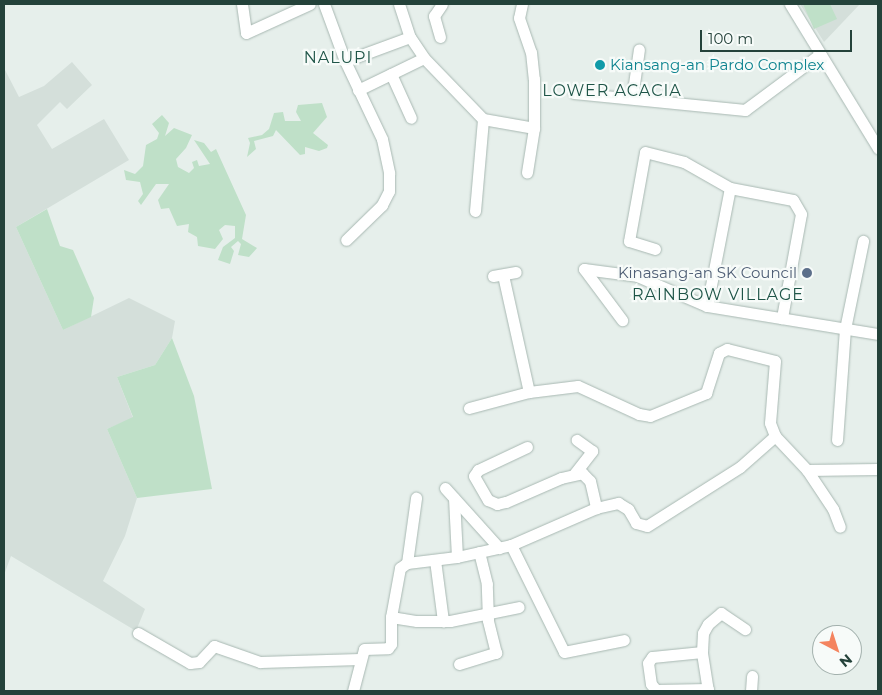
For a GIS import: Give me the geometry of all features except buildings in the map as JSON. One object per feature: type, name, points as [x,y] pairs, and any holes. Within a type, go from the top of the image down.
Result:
[{"type":"street","points":[[245,5],[246,33],[310,4]]},
{"type":"street","points":[[324,4],[345,61],[382,139],[389,183],[382,205],[346,240]]},
{"type":"street","points":[[399,4],[410,37],[424,58],[483,119],[534,128]]},
{"type":"street","points":[[440,37],[434,16],[442,4]]},
{"type":"street","points":[[522,4],[519,18],[531,52],[534,80],[534,128],[528,172]]},
{"type":"street","points":[[790,4],[878,148]]},
{"type":"street","points":[[345,61],[410,37]]},
{"type":"street","points":[[632,98],[639,49]]},
{"type":"street","points":[[574,93],[745,110],[820,54]]},
{"type":"street","points":[[358,90],[424,58]]},
{"type":"street","points":[[391,74],[411,118]]},
{"type":"street","points":[[476,211],[483,119]]},
{"type":"street","points":[[655,249],[629,241],[645,152],[693,165],[730,188],[793,200],[798,205],[801,214],[782,318]]},
{"type":"street","points":[[707,306],[730,188]]},
{"type":"street","points":[[837,440],[845,329],[863,241]]},
{"type":"street","points":[[622,320],[584,269],[636,276],[707,306],[878,334]]},
{"type":"street","points":[[516,272],[498,275],[529,392]]},
{"type":"street","points":[[469,408],[529,392],[578,386],[639,414],[650,416],[706,393],[719,352],[727,349],[775,361],[770,423],[775,436],[807,470],[833,509],[840,527]]},
{"type":"street","points":[[353,691],[360,659],[367,647],[388,648],[391,644],[391,617],[400,568],[407,563],[457,557],[505,546],[596,508],[624,504],[636,523],[647,526],[740,468],[775,436]]},
{"type":"street","points":[[575,473],[592,452],[577,440]]},
{"type":"street","points":[[527,447],[478,470],[474,476],[488,500],[497,504],[506,502],[575,473],[582,473],[590,481],[596,508]]},
{"type":"street","points":[[807,470],[878,469]]},
{"type":"street","points":[[445,488],[505,546],[564,652],[624,640]]},
{"type":"street","points":[[407,563],[416,498]]},
{"type":"street","points":[[454,498],[457,557]]},
{"type":"street","points":[[460,664],[496,653],[488,615],[489,599],[479,552]]},
{"type":"street","points":[[435,560],[443,621]]},
{"type":"street","points":[[391,617],[443,621],[488,615],[519,607]]},
{"type":"street","points":[[702,652],[652,657],[648,663],[651,684],[656,690],[708,690],[702,652],[703,633],[715,615],[720,613],[732,618],[746,628]]},
{"type":"street","points":[[138,633],[190,662],[199,662],[214,646],[260,662],[360,659]]},
{"type":"street","points":[[751,691],[752,676]]},
{"type":"shaded area","points":[[800,4],[860,4],[824,42]]},
{"type":"shaded area","points":[[72,62],[92,85],[67,109],[60,102],[37,125],[52,149],[104,119],[129,160],[16,227],[63,330],[129,298],[175,321],[172,338],[155,365],[117,377],[133,418],[107,429],[137,498],[125,536],[103,581],[145,609],[136,631],[11,556],[4,575],[4,68],[19,97],[44,86]]},
{"type":"green space","points":[[803,4],[830,4],[837,19],[814,29]]},
{"type":"green space","points":[[322,103],[327,117],[313,133],[328,145],[327,148],[319,151],[305,147],[305,154],[300,155],[276,130],[273,136],[254,141],[256,149],[247,157],[250,143],[248,138],[262,135],[269,129],[274,113],[283,112],[285,121],[301,121],[296,112],[298,105]]},
{"type":"green space","points":[[162,115],[169,123],[165,136],[174,128],[192,135],[186,148],[176,159],[178,167],[189,173],[194,168],[192,162],[197,160],[199,166],[210,164],[194,140],[204,143],[211,152],[216,149],[246,215],[242,239],[257,248],[249,257],[238,255],[241,244],[238,241],[231,247],[234,251],[230,264],[218,260],[223,247],[235,238],[235,226],[225,225],[219,230],[223,239],[215,249],[198,246],[197,237],[188,232],[189,224],[177,226],[169,208],[161,209],[158,200],[169,184],[156,184],[141,205],[138,201],[143,194],[140,182],[126,180],[124,170],[135,174],[143,166],[146,145],[157,139],[159,133],[152,124]]},
{"type":"green space","points":[[47,209],[60,246],[73,250],[94,298],[91,317],[63,330],[16,227]]},
{"type":"green space","points":[[172,338],[194,396],[212,489],[137,498],[107,429],[133,417],[117,377],[155,365]]},
{"type":"place","name":"Kiansang-an Pardo Complex","points":[[600,65]]},
{"type":"place","name":"Kinasang-an SK Council","points":[[807,273]]},
{"type":"district","name":"NALUPI","points":[[338,58]]},
{"type":"district","name":"LOWER ACACIA","points":[[612,91]]},
{"type":"district","name":"RAINBOW VILLAGE","points":[[718,295]]}]
